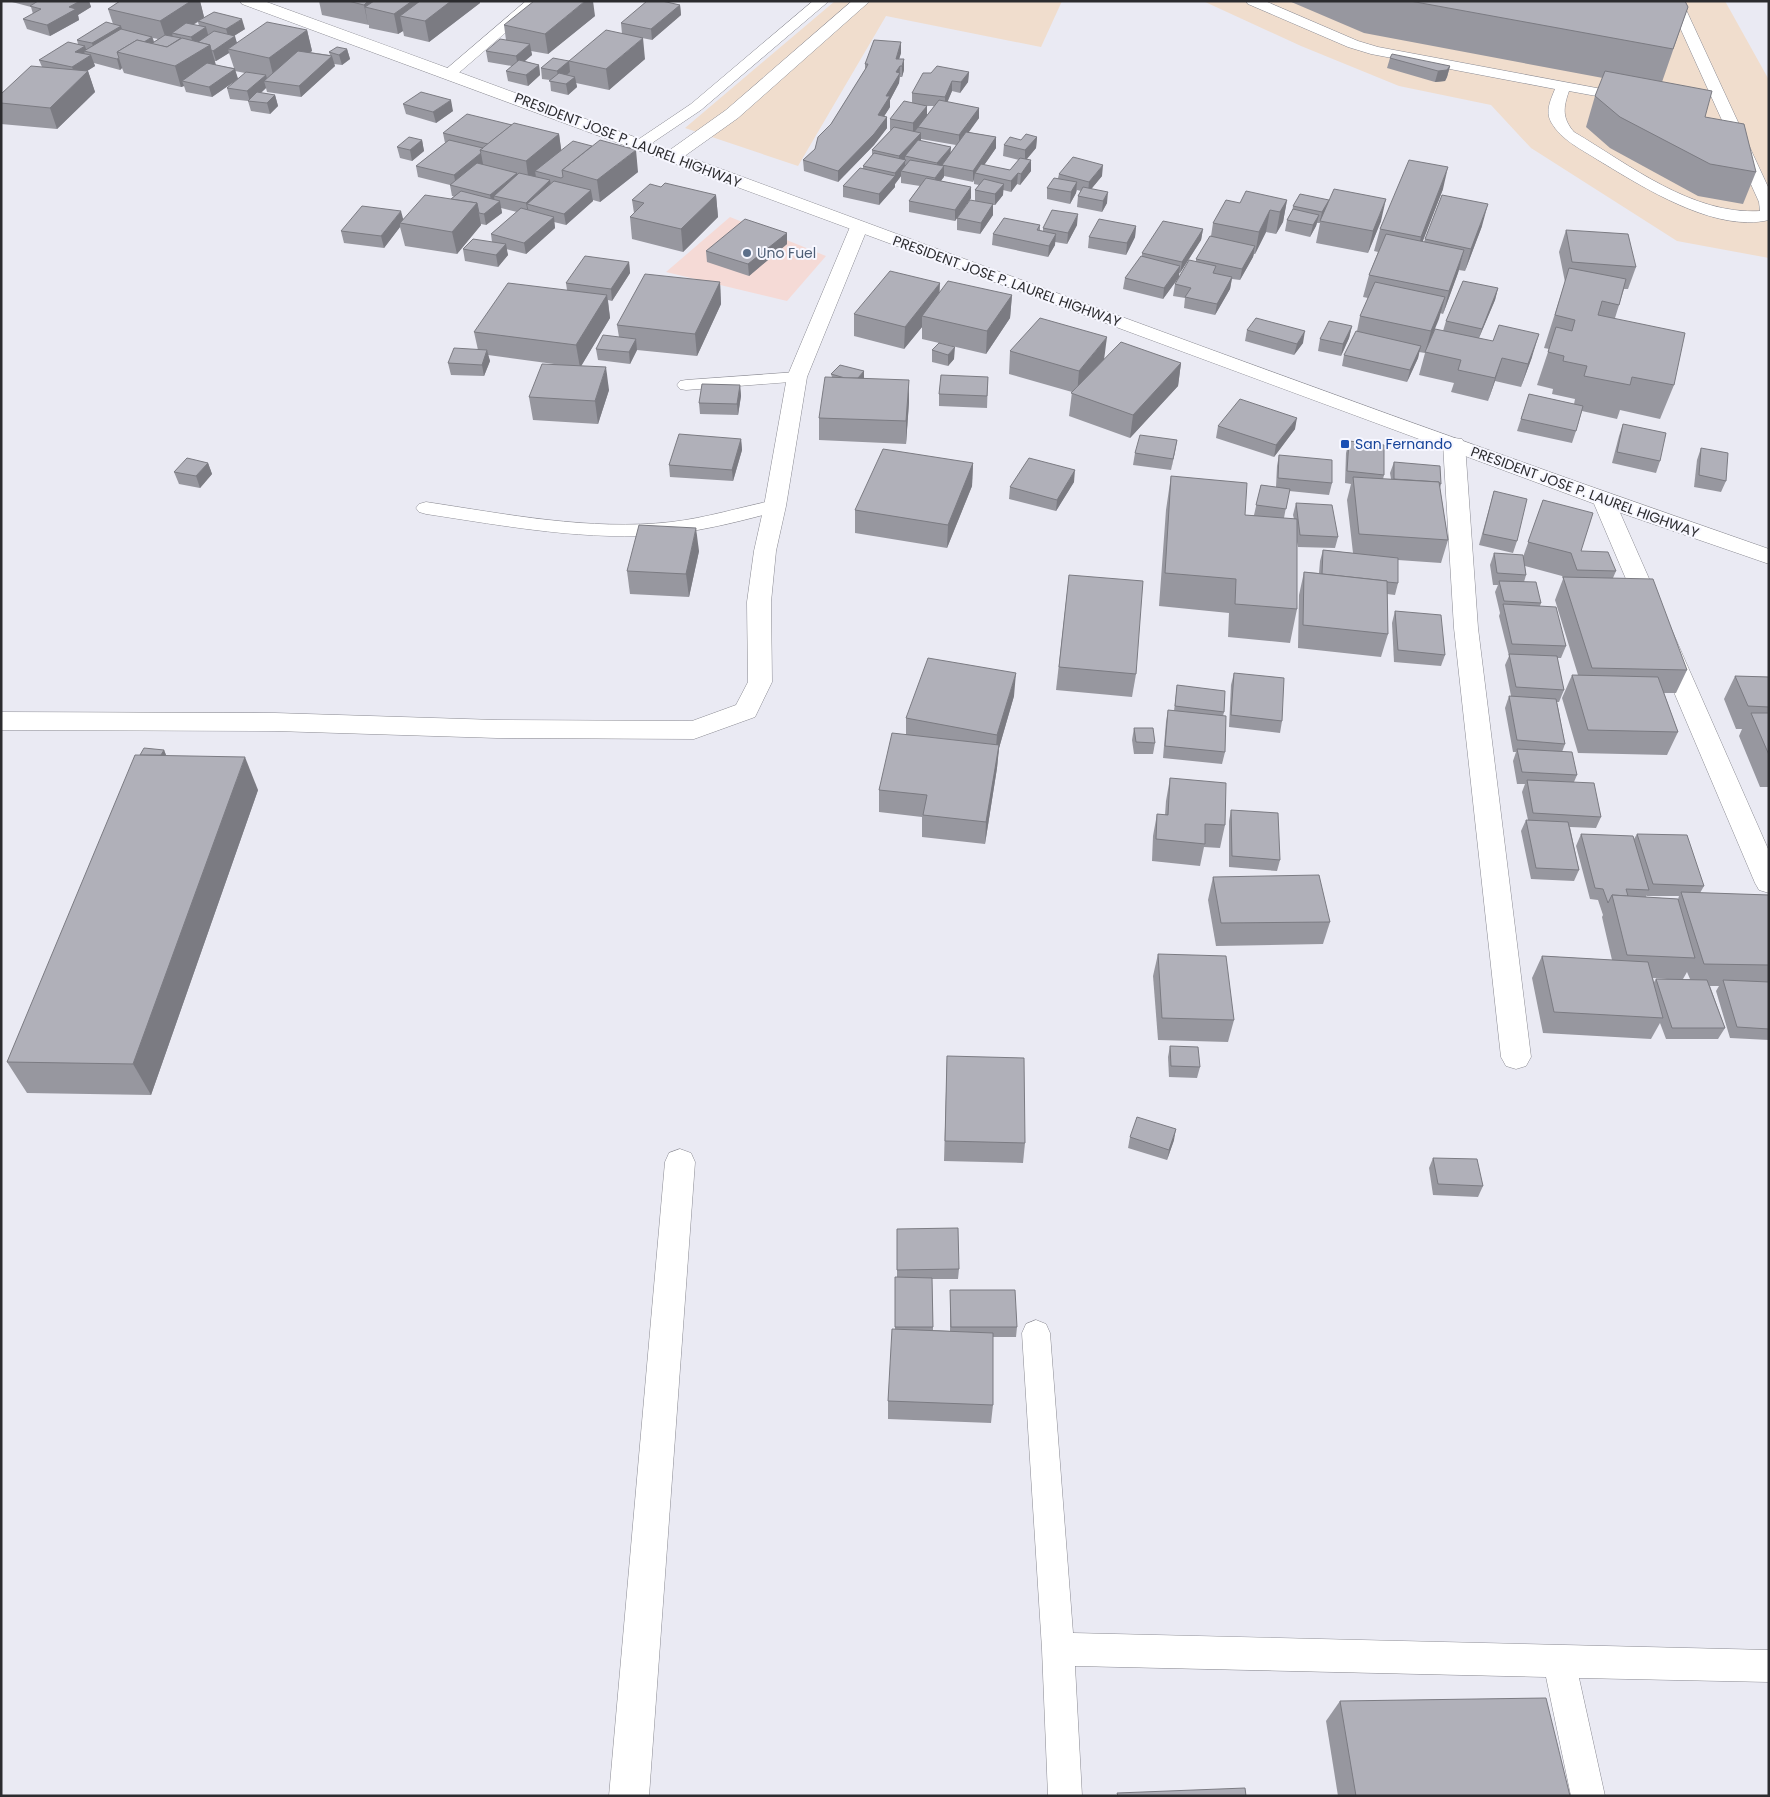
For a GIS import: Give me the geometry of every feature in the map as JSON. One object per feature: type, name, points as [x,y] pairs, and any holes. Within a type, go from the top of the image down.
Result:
[{"type":"main road","name":"PRESIDENT JOSE P. LAUREL HIGHWAY","points":[[248,1],[1603,499],[1769,557]]},
{"type":"main road","points":[[673,156],[732,114],[862,1]]},
{"type":"main road","points":[[1,721],[275,722],[497,729],[694,730],[746,711],[760,682],[758,602],[765,551],[775,506],[797,377],[859,227]]},
{"type":"main road","points":[[1454,444],[1466,628],[1516,1057]]},
{"type":"main road","points":[[1603,499],[1769,883]]},
{"type":"main road","points":[[629,1796],[680,1162]]},
{"type":"lane","points":[[449,74],[535,1]]},
{"type":"lane","points":[[641,144],[696,107],[822,1]]},
{"type":"lane","points":[[1253,1],[1364,48],[1647,101]]},
{"type":"lane","points":[[1563,86],[1554,110],[1556,120],[1570,135],[1692,206],[1748,217],[1765,216],[1768,211],[1768,202],[1675,1]]},
{"type":"lane","points":[[1706,107],[1725,108]]},
{"type":"lane","points":[[686,385],[797,377]]},
{"type":"lane","points":[[426,508],[519,522],[609,529],[658,529],[775,506]]},
{"type":"lane","points":[[1036,1333],[1058,1649],[1065,1796]]},
{"type":"lane","points":[[1058,1649],[1769,1666]]},
{"type":"lane","points":[[1559,1662],[1588,1796]]},
{"type":"shaded area","points":[[835,1],[1062,1],[1041,47],[886,16],[798,166],[685,128]]},
{"type":"shaded area","points":[[1203,1],[1725,1],[1769,80],[1769,258],[1677,241],[1531,148],[1491,105],[1399,86],[1301,46]]},
{"type":"shaded area","points":[[730,217],[826,256],[787,301],[666,272]]},
{"type":"building","points":[[38,1],[80,1],[69,7],[76,9],[47,25],[23,19],[41,9],[30,6]]},
{"type":"building","points":[[120,1],[191,1],[160,21],[108,9]]},
{"type":"building","points":[[348,1],[368,1],[364,5]]},
{"type":"building","points":[[374,1],[412,1],[394,14],[365,7]]},
{"type":"building","points":[[420,1],[451,1],[425,21],[400,16]]},
{"type":"building","points":[[534,1],[585,1],[545,34],[504,25]]},
{"type":"building","points":[[647,1],[662,1],[680,5],[651,29],[621,23]]},
{"type":"building","points":[[1410,1],[1685,1],[1688,7],[1673,49]]},
{"type":"building","points":[[214,12],[242,19],[226,29],[198,21]]},
{"type":"building","points":[[106,22],[121,26],[92,43],[77,40]]},
{"type":"building","points":[[267,22],[307,30],[269,58],[228,49]]},
{"type":"building","points":[[186,23],[206,27],[191,37],[172,33]]},
{"type":"building","points":[[121,29],[152,37],[144,42],[137,40],[117,52],[119,58],[117,59],[84,51]]},
{"type":"building","points":[[606,30],[643,38],[606,69],[569,61]]},
{"type":"building","points":[[214,31],[235,36],[213,51],[210,45],[198,42]]},
{"type":"building","points":[[165,35],[181,38],[167,47],[151,44]]},
{"type":"building","points":[[182,38],[210,45],[175,66],[117,52],[137,40],[167,47]]},
{"type":"building","points":[[500,39],[530,44],[516,56],[486,51]]},
{"type":"building","points":[[874,40],[901,42],[896,59],[904,59],[902,66],[896,72],[900,73],[886,96],[890,96],[878,115],[887,117],[874,134],[838,171],[803,160],[815,149],[818,137],[831,124],[866,68],[868,64],[865,64]]},
{"type":"building","points":[[68,42],[85,46],[75,52],[91,55],[72,67],[39,60]]},
{"type":"building","points":[[337,47],[347,49],[339,55],[329,52]]},
{"type":"building","points":[[298,51],[332,56],[299,86],[264,81]]},
{"type":"building","points":[[1392,54],[1450,66],[1447,70],[1438,71],[1390,58]]},
{"type":"building","points":[[553,58],[569,61],[557,71],[541,68]]},
{"type":"building","points":[[519,60],[539,65],[526,75],[506,71]]},
{"type":"building","points":[[207,63],[235,69],[209,87],[182,81]]},
{"type":"building","points":[[31,66],[88,71],[50,108],[1,103],[1,94]]},
{"type":"building","points":[[937,66],[969,72],[961,82],[952,81],[945,97],[912,93],[923,73],[931,73]]},
{"type":"building","points":[[1605,71],[1712,91],[1705,117],[1744,124],[1756,172],[1710,164],[1620,117],[1595,96]]},
{"type":"building","points":[[246,72],[266,75],[247,91],[227,88]]},
{"type":"building","points":[[559,73],[575,77],[566,84],[549,81]]},
{"type":"building","points":[[257,92],[275,95],[267,103],[248,101]]},
{"type":"building","points":[[421,92],[451,100],[433,112],[403,104]]},
{"type":"building","points":[[939,100],[979,108],[959,135],[918,127]]},
{"type":"building","points":[[904,101],[927,106],[913,123],[890,119]]},
{"type":"building","points":[[467,114],[512,125],[488,144],[443,133]]},
{"type":"building","points":[[514,123],[559,134],[526,161],[480,150]]},
{"type":"building","points":[[894,127],[921,133],[899,156],[872,150]]},
{"type":"building","points":[[966,132],[996,137],[973,171],[942,165]]},
{"type":"building","points":[[1026,134],[1037,137],[1025,150],[1004,145],[1010,137],[1021,140]]},
{"type":"building","points":[[409,137],[422,140],[410,150],[397,147]]},
{"type":"building","points":[[449,140],[483,148],[480,150],[481,153],[454,175],[416,166]]},
{"type":"building","points":[[600,140],[636,150],[597,180],[562,170]]},
{"type":"building","points":[[918,140],[951,147],[937,163],[905,156]]},
{"type":"building","points":[[573,141],[592,146],[562,170],[563,177],[535,171]]},
{"type":"building","points":[[874,153],[906,160],[895,173],[863,166]]},
{"type":"building","points":[[1073,157],[1103,165],[1089,182],[1059,174]]},
{"type":"building","points":[[1020,158],[1031,160],[1021,174],[1018,173],[1011,181],[975,173],[981,164],[1010,170]]},
{"type":"building","points":[[910,160],[944,166],[935,178],[901,171]]},
{"type":"building","points":[[1409,160],[1448,167],[1421,237],[1380,229]]},
{"type":"building","points":[[477,163],[517,173],[490,195],[450,185]]},
{"type":"building","points":[[860,168],[895,176],[879,194],[843,186]]},
{"type":"building","points":[[519,173],[550,180],[526,203],[494,196]]},
{"type":"building","points":[[926,178],[971,187],[955,210],[909,201]]},
{"type":"building","points":[[1054,178],[1077,182],[1071,192],[1047,188]]},
{"type":"building","points":[[984,179],[1004,184],[995,194],[975,190]]},
{"type":"building","points":[[554,181],[591,190],[564,214],[527,204]]},
{"type":"building","points":[[665,183],[716,195],[681,229],[630,217],[644,203],[632,200],[650,184],[661,187]]},
{"type":"building","points":[[1083,187],[1108,192],[1103,201],[1078,196]]},
{"type":"building","points":[[1334,189],[1386,199],[1373,231],[1320,221]]},
{"type":"building","points":[[461,191],[500,201],[484,214],[479,213],[477,203],[451,199]]},
{"type":"building","points":[[1246,191],[1287,200],[1280,212],[1270,210],[1259,232],[1213,223],[1226,200],[1240,203]]},
{"type":"building","points":[[1300,194],[1329,200],[1322,212],[1293,206]]},
{"type":"building","points":[[425,195],[477,203],[452,232],[400,223]]},
{"type":"building","points":[[1442,195],[1488,204],[1471,249],[1425,239]]},
{"type":"building","points":[[970,200],[993,204],[981,223],[957,218]]},
{"type":"building","points":[[362,206],[401,211],[381,236],[341,231]]},
{"type":"building","points":[[521,208],[554,217],[524,243],[491,234]]},
{"type":"building","points":[[1293,209],[1319,215],[1313,225],[1287,220]]},
{"type":"building","points":[[1052,210],[1078,214],[1068,233],[1043,228]]},
{"type":"building","points":[[1004,218],[1040,225],[1037,230],[1056,234],[1049,246],[993,234]]},
{"type":"building","points":[[745,219],[787,233],[748,264],[706,251]]},
{"type":"building","points":[[1099,219],[1136,226],[1127,243],[1089,237]]},
{"type":"building","points":[[1163,221],[1203,229],[1182,262],[1142,253]]},
{"type":"building","points":[[1566,230],[1628,234],[1636,267],[1572,262]]},
{"type":"building","points":[[1386,234],[1464,250],[1449,291],[1369,275]]},
{"type":"building","points":[[1210,236],[1255,246],[1242,269],[1196,259]]},
{"type":"building","points":[[473,239],[506,244],[496,255],[463,249]]},
{"type":"building","points":[[585,256],[629,262],[611,289],[566,283]]},
{"type":"building","points":[[1141,256],[1180,266],[1164,288],[1125,278]]},
{"type":"building","points":[[1189,260],[1216,266],[1213,273],[1232,277],[1217,304],[1185,297],[1191,288],[1175,284]]},
{"type":"building","points":[[1569,268],[1626,279],[1619,305],[1602,301],[1598,315],[1685,333],[1674,385],[1632,377],[1630,385],[1584,376],[1587,366],[1563,361],[1564,356],[1548,352],[1556,327],[1572,331],[1575,320],[1555,315]]},
{"type":"building","points":[[890,271],[940,283],[905,327],[854,314]]},
{"type":"building","points":[[645,274],[720,282],[695,334],[617,325]]},
{"type":"building","points":[[948,281],[1012,295],[987,331],[922,316]]},
{"type":"building","points":[[1463,281],[1498,288],[1482,329],[1446,321]]},
{"type":"building","points":[[1375,282],[1445,297],[1431,331],[1360,316]]},
{"type":"building","points":[[508,283],[607,295],[576,345],[474,332]]},
{"type":"building","points":[[1040,318],[1107,337],[1079,371],[1010,351]]},
{"type":"building","points":[[1256,318],[1305,331],[1297,344],[1247,330]]},
{"type":"building","points":[[1329,321],[1352,326],[1343,344],[1320,339]]},
{"type":"building","points":[[1499,325],[1539,334],[1528,364],[1502,358],[1495,378],[1458,370],[1461,360],[1425,352],[1435,329],[1493,341]]},
{"type":"building","points":[[1356,331],[1421,346],[1410,370],[1344,355]]},
{"type":"building","points":[[603,335],[636,339],[629,352],[596,349]]},
{"type":"building","points":[[1121,342],[1181,363],[1133,415],[1071,393]]},
{"type":"building","points":[[939,343],[955,347],[948,355],[932,350]]},
{"type":"building","points":[[454,348],[487,350],[482,365],[448,363]]},
{"type":"building","points":[[542,364],[606,367],[595,401],[529,397]]},
{"type":"building","points":[[840,365],[864,371],[858,378],[845,378],[831,374]]},
{"type":"building","points":[[941,375],[988,377],[987,396],[939,394]]},
{"type":"building","points":[[825,377],[909,380],[906,421],[819,418]]},
{"type":"building","points":[[702,384],[740,385],[737,404],[699,403]]},
{"type":"building","points":[[1529,394],[1583,406],[1576,431],[1521,419]]},
{"type":"building","points":[[1240,399],[1297,418],[1276,445],[1218,426]]},
{"type":"building","points":[[1623,424],[1666,433],[1660,461],[1617,452]]},
{"type":"building","points":[[679,434],[741,439],[732,470],[669,465]]},
{"type":"building","points":[[1140,435],[1177,440],[1173,459],[1135,453]]},
{"type":"building","points":[[1349,441],[1384,445],[1384,475],[1347,471]]},
{"type":"building","points":[[1701,448],[1728,453],[1726,481],[1699,475]]},
{"type":"building","points":[[883,449],[973,463],[948,525],[855,510]]},
{"type":"building","points":[[1279,455],[1332,460],[1332,483],[1278,478]]},
{"type":"building","points":[[187,458],[208,463],[196,476],[174,472]]},
{"type":"building","points":[[1029,458],[1075,470],[1057,500],[1010,487]]},
{"type":"building","points":[[1394,462],[1440,466],[1441,484],[1439,482],[1394,479]]},
{"type":"building","points":[[1171,476],[1247,483],[1245,515],[1297,519],[1297,609],[1235,604],[1236,579],[1165,573]]},
{"type":"building","points":[[1353,477],[1439,482],[1448,540],[1359,534]]},
{"type":"building","points":[[1261,485],[1290,489],[1286,509],[1256,505]]},
{"type":"building","points":[[1494,491],[1527,499],[1517,541],[1483,534]]},
{"type":"building","points":[[1543,500],[1593,513],[1581,551],[1608,552],[1616,571],[1577,570],[1571,553],[1528,542]]},
{"type":"building","points":[[1296,503],[1332,505],[1338,537],[1300,535]]},
{"type":"building","points":[[639,525],[696,528],[686,574],[627,571]]},
{"type":"building","points":[[1323,550],[1398,558],[1398,583],[1322,574]]},
{"type":"building","points":[[1494,553],[1523,555],[1526,575],[1497,573]]},
{"type":"building","points":[[1304,572],[1387,581],[1388,634],[1303,625]]},
{"type":"building","points":[[1069,575],[1143,581],[1136,674],[1059,667]]},
{"type":"building","points":[[1563,577],[1653,579],[1687,670],[1592,668]]},
{"type":"building","points":[[1499,581],[1536,582],[1541,603],[1504,601]]},
{"type":"building","points":[[1503,604],[1556,607],[1566,646],[1512,644]]},
{"type":"building","points":[[1395,611],[1441,615],[1445,655],[1398,650]]},
{"type":"building","points":[[1509,654],[1557,656],[1564,690],[1516,687]]},
{"type":"building","points":[[928,658],[1016,673],[997,735],[906,718]]},
{"type":"building","points":[[1234,673],[1284,678],[1282,721],[1231,715]]},
{"type":"building","points":[[1572,675],[1658,677],[1678,732],[1588,730]]},
{"type":"building","points":[[1735,676],[1769,677],[1769,707],[1748,706]]},
{"type":"building","points":[[1177,685],[1225,691],[1224,712],[1175,706]]},
{"type":"building","points":[[1509,696],[1556,699],[1565,744],[1517,740]]},
{"type":"building","points":[[1168,710],[1226,716],[1225,752],[1165,746]]},
{"type":"building","points":[[1751,713],[1769,713],[1769,755]]},
{"type":"building","points":[[1134,728],[1153,728],[1155,743],[1136,742]]},
{"type":"building","points":[[892,733],[999,745],[986,822],[923,815],[927,795],[879,790]]},
{"type":"building","points":[[144,748],[164,750],[161,755],[140,755]]},
{"type":"building","points":[[1517,749],[1572,752],[1577,775],[1522,772]]},
{"type":"building","points":[[135,755],[245,757],[133,1064],[7,1062]]},
{"type":"building","points":[[1170,778],[1226,783],[1225,825],[1205,824],[1205,844],[1156,839],[1157,814],[1168,815]]},
{"type":"building","points":[[1527,780],[1594,783],[1601,817],[1533,813]]},
{"type":"building","points":[[1231,810],[1278,813],[1280,860],[1232,856]]},
{"type":"building","points":[[1526,820],[1568,822],[1579,870],[1536,868]]},
{"type":"building","points":[[1581,834],[1633,836],[1649,890],[1626,889],[1628,896],[1612,895],[1608,903],[1603,889],[1595,888]]},
{"type":"building","points":[[1637,834],[1687,835],[1704,886],[1653,884]]},
{"type":"building","points":[[1319,875],[1330,922],[1221,923],[1213,877]]},
{"type":"building","points":[[1681,892],[1769,895],[1769,965],[1704,964]]},
{"type":"building","points":[[1612,895],[1678,899],[1695,958],[1627,955]]},
{"type":"building","points":[[1158,954],[1226,956],[1234,1020],[1162,1018]]},
{"type":"building","points":[[1542,956],[1648,962],[1663,1018],[1554,1012]]},
{"type":"building","points":[[1656,979],[1707,980],[1725,1028],[1672,1028]]},
{"type":"building","points":[[1723,980],[1769,982],[1769,1029],[1737,1027]]},
{"type":"building","points":[[1170,1046],[1198,1047],[1200,1067],[1171,1066]]},
{"type":"building","points":[[947,1056],[1024,1058],[1025,1143],[945,1141]]},
{"type":"building","points":[[1137,1117],[1176,1129],[1169,1150],[1130,1137]]},
{"type":"building","points":[[1433,1158],[1477,1159],[1483,1186],[1438,1184]]},
{"type":"building","points":[[958,1228],[959,1269],[897,1270],[897,1229]]},
{"type":"building","points":[[895,1277],[932,1278],[933,1327],[895,1327]]},
{"type":"building","points":[[950,1290],[1015,1290],[1017,1327],[951,1327]]},
{"type":"building","points":[[892,1329],[993,1333],[993,1405],[888,1401]]},
{"type":"building","points":[[1546,1698],[1570,1796],[1356,1796],[1340,1701]]},
{"type":"building","points":[[1245,1788],[1246,1796],[1118,1796],[1117,1793]]},
{"type":"place","name":"Uno Fuel","points":[[747,253]]},
{"type":"place","name":"San Fernando","points":[[1345,444]]}]
